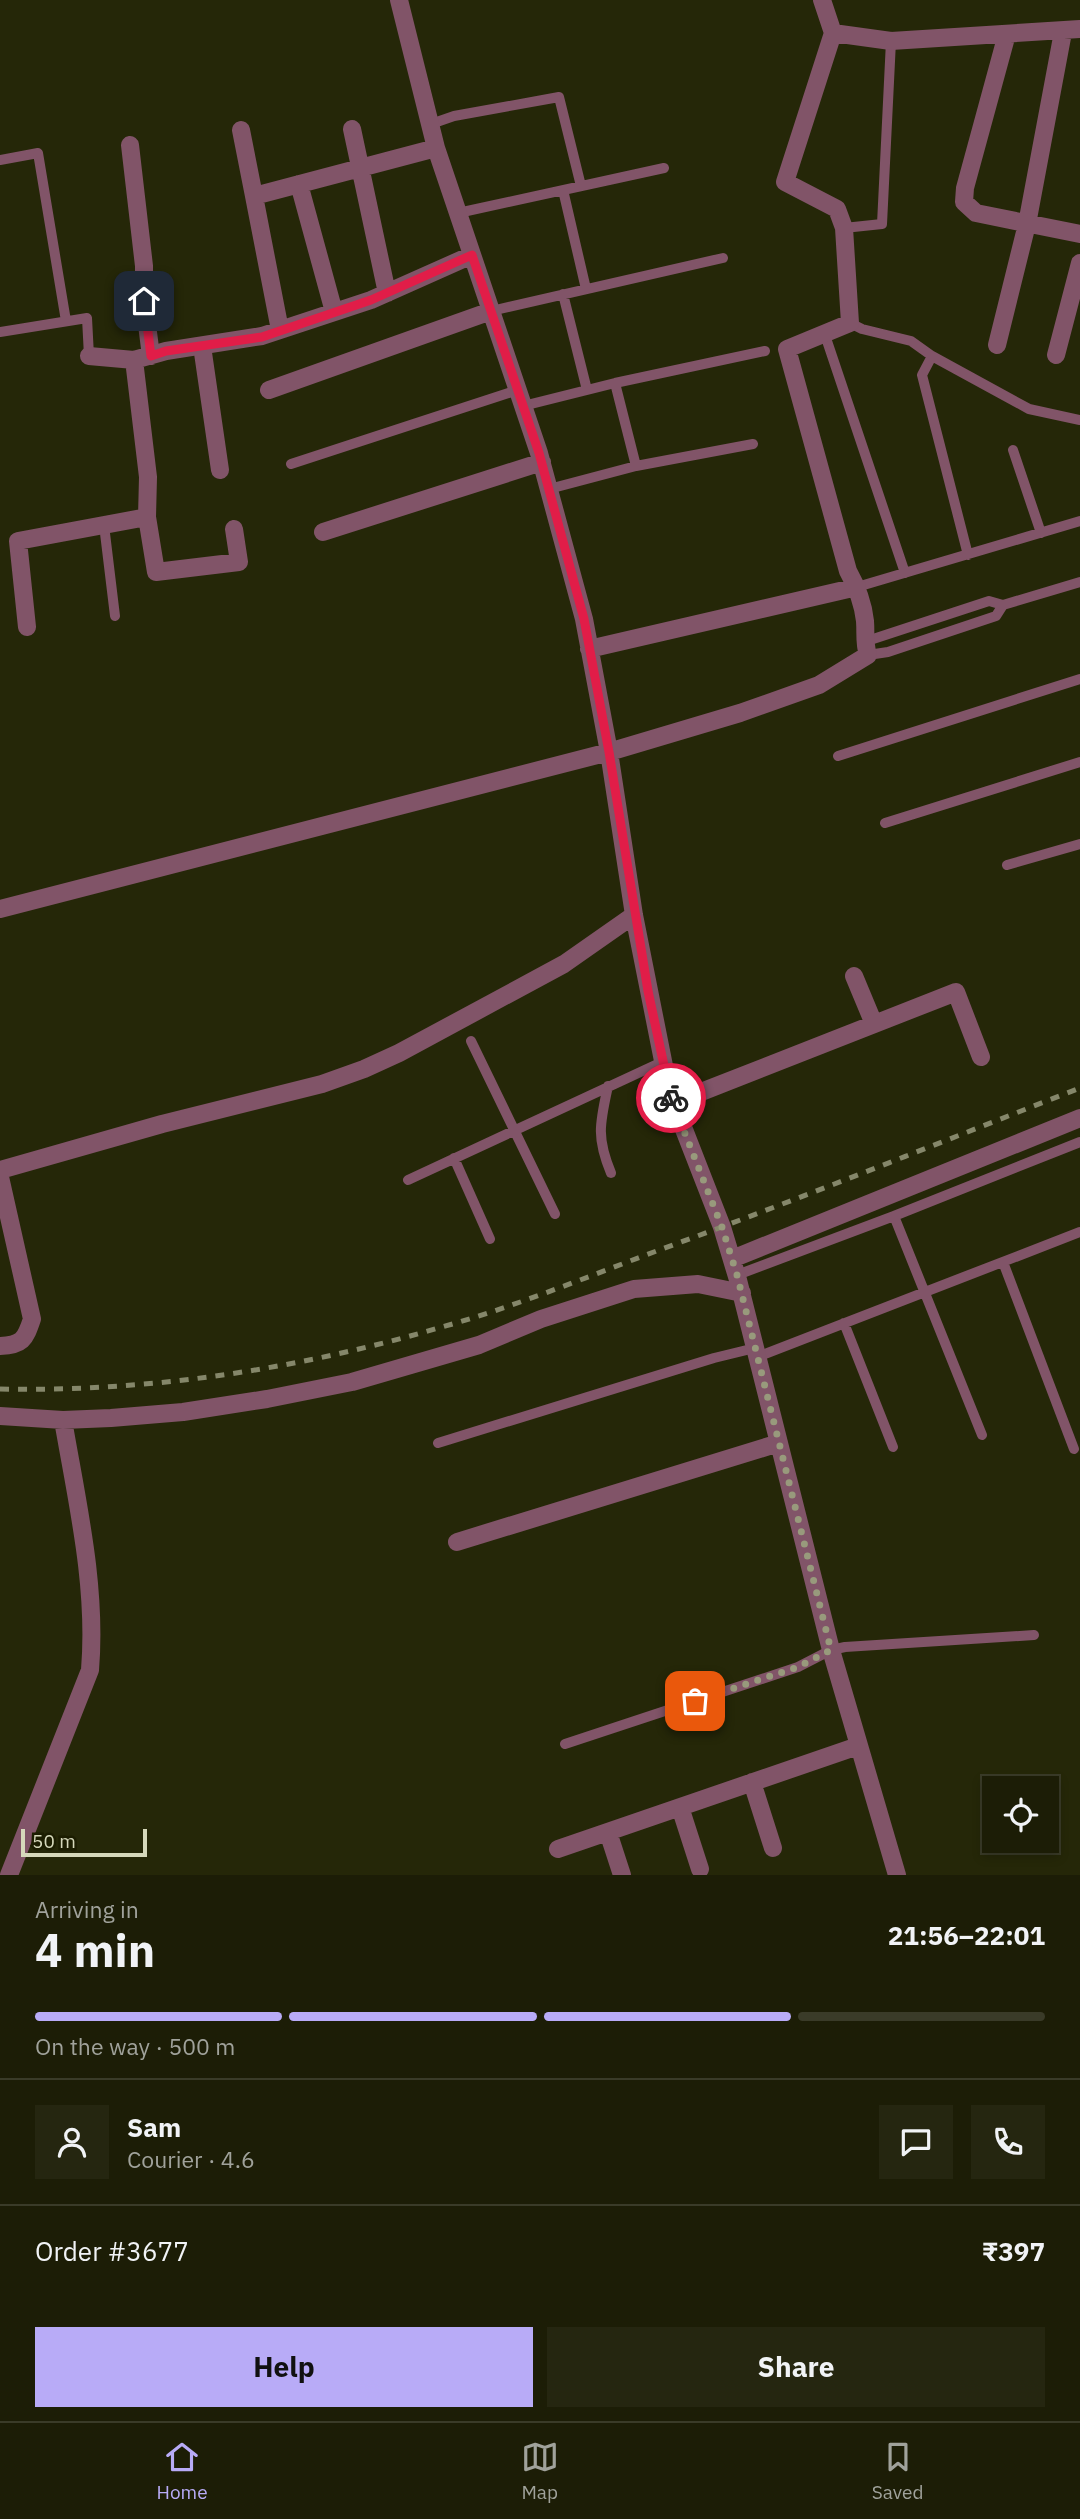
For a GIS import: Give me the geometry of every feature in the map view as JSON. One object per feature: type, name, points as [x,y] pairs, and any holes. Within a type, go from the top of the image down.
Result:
[{"type":"street","points":[[399,0],[436,148],[541,462],[584,619],[662,1062],[673,1103],[742,1293],[831,1650],[897,1875]]},
{"type":"street","points":[[0,909],[609,752],[740,713],[819,685],[866,649],[865,623],[857,587],[848,572],[787,349],[849,323],[844,228],[837,209],[785,182],[833,33],[822,0]]},
{"type":"street","points":[[833,33],[891,41],[1071,30],[997,345]]},
{"type":"street","points":[[1007,34],[965,188],[964,202],[976,213],[1080,234]]},
{"type":"street","points":[[352,129],[387,293]]},
{"type":"street","points":[[241,130],[280,330]]},
{"type":"street","points":[[130,145],[144,266],[142,358],[148,477],[147,517],[156,572],[239,562],[234,529]]},
{"type":"street","points":[[254,196],[436,148]]},
{"type":"street","points":[[299,184],[334,312]]},
{"type":"street","points":[[89,356],[142,358],[166,351],[262,337],[387,293],[472,255]]},
{"type":"street","points":[[1056,355],[1080,263]]},
{"type":"street","points":[[269,390],[491,311]]},
{"type":"street","points":[[202,345],[220,470]]},
{"type":"street","points":[[323,532],[541,462]]},
{"type":"street","points":[[27,627],[18,541],[147,517]]},
{"type":"street","points":[[589,649],[857,587]]},
{"type":"street","points":[[0,1170],[162,1124],[322,1084],[364,1069],[399,1054],[564,964],[634,915]]},
{"type":"street","points":[[854,976],[874,1024]]},
{"type":"street","points":[[673,1103],[956,992],[981,1057]]},
{"type":"street","points":[[734,1267],[1080,1118]]},
{"type":"street","points":[[0,1177],[32,1319],[26,1336],[15,1345],[0,1346]]},
{"type":"street","points":[[0,1416],[63,1420],[183,1412],[352,1382],[479,1345],[541,1320],[634,1289],[698,1284],[742,1293]]},
{"type":"street","points":[[9,1875],[89,1670],[92,1636],[84,1546],[63,1420]]},
{"type":"street","points":[[457,1542],[779,1443]]},
{"type":"street","points":[[558,1849],[858,1746]]},
{"type":"street","points":[[752,1782],[773,1848]]},
{"type":"street","points":[[680,1807],[700,1869]]},
{"type":"street","points":[[608,1832],[622,1875]]},
{"type":"lane","points":[[844,228],[882,224],[891,41]]},
{"type":"lane","points":[[431,124],[454,117],[559,97],[581,186]]},
{"type":"lane","points":[[0,160],[38,153],[66,321]]},
{"type":"lane","points":[[458,213],[664,168]]},
{"type":"lane","points":[[563,190],[586,289]]},
{"type":"lane","points":[[491,311],[723,258]]},
{"type":"lane","points":[[563,294],[587,390]]},
{"type":"lane","points":[[0,319],[1,331],[87,318],[89,356]]},
{"type":"lane","points":[[849,323],[862,329],[911,341],[932,356],[1029,410],[1080,420]]},
{"type":"lane","points":[[824,332],[905,573]]},
{"type":"lane","points":[[291,464],[520,398],[587,390],[765,351]]},
{"type":"lane","points":[[932,356],[922,375],[968,555]]},
{"type":"lane","points":[[615,383],[636,466]]},
{"type":"lane","points":[[549,489],[636,466],[753,444]]},
{"type":"lane","points":[[1013,450],[1041,533]]},
{"type":"lane","points":[[857,587],[1080,522]]},
{"type":"lane","points":[[104,525],[115,616]]},
{"type":"lane","points":[[866,649],[989,601],[1003,605],[1080,582]]},
{"type":"lane","points":[[866,649],[888,652],[996,616],[1003,605]]},
{"type":"lane","points":[[838,756],[1080,679]]},
{"type":"lane","points":[[885,823],[1080,762]]},
{"type":"lane","points":[[1007,865],[1080,844]]},
{"type":"lane","points":[[471,1041],[555,1214]]},
{"type":"lane","points":[[408,1180],[662,1062]]},
{"type":"lane","points":[[608,1086],[599,1126],[603,1154],[611,1173]]},
{"type":"lane","points":[[734,1267],[894,1216],[1080,1142]]},
{"type":"lane","points":[[454,1158],[490,1238]]},
{"type":"lane","points":[[894,1216],[982,1435]]},
{"type":"lane","points":[[438,1443],[714,1358],[756,1352],[844,1323],[1079,1235]]},
{"type":"lane","points":[[1003,1262],[1074,1449]]},
{"type":"lane","points":[[844,1323],[893,1447]]},
{"type":"lane","points":[[565,1744],[798,1667],[831,1650],[1034,1635]]},
{"type":"railway","points":[[0,1389],[113,1386],[224,1375],[333,1355],[442,1327],[553,1290],[1080,1088]]},
{"type":"way so far","points":[[671,1098],[722,1227],[737,1275],[831,1650],[798,1667],[695,1701]]},
{"type":"route","points":[[144,301],[151,356],[166,351],[262,337],[371,300],[472,255],[539,453],[584,619],[609,752],[634,915],[657,1041],[671,1098]]}]
